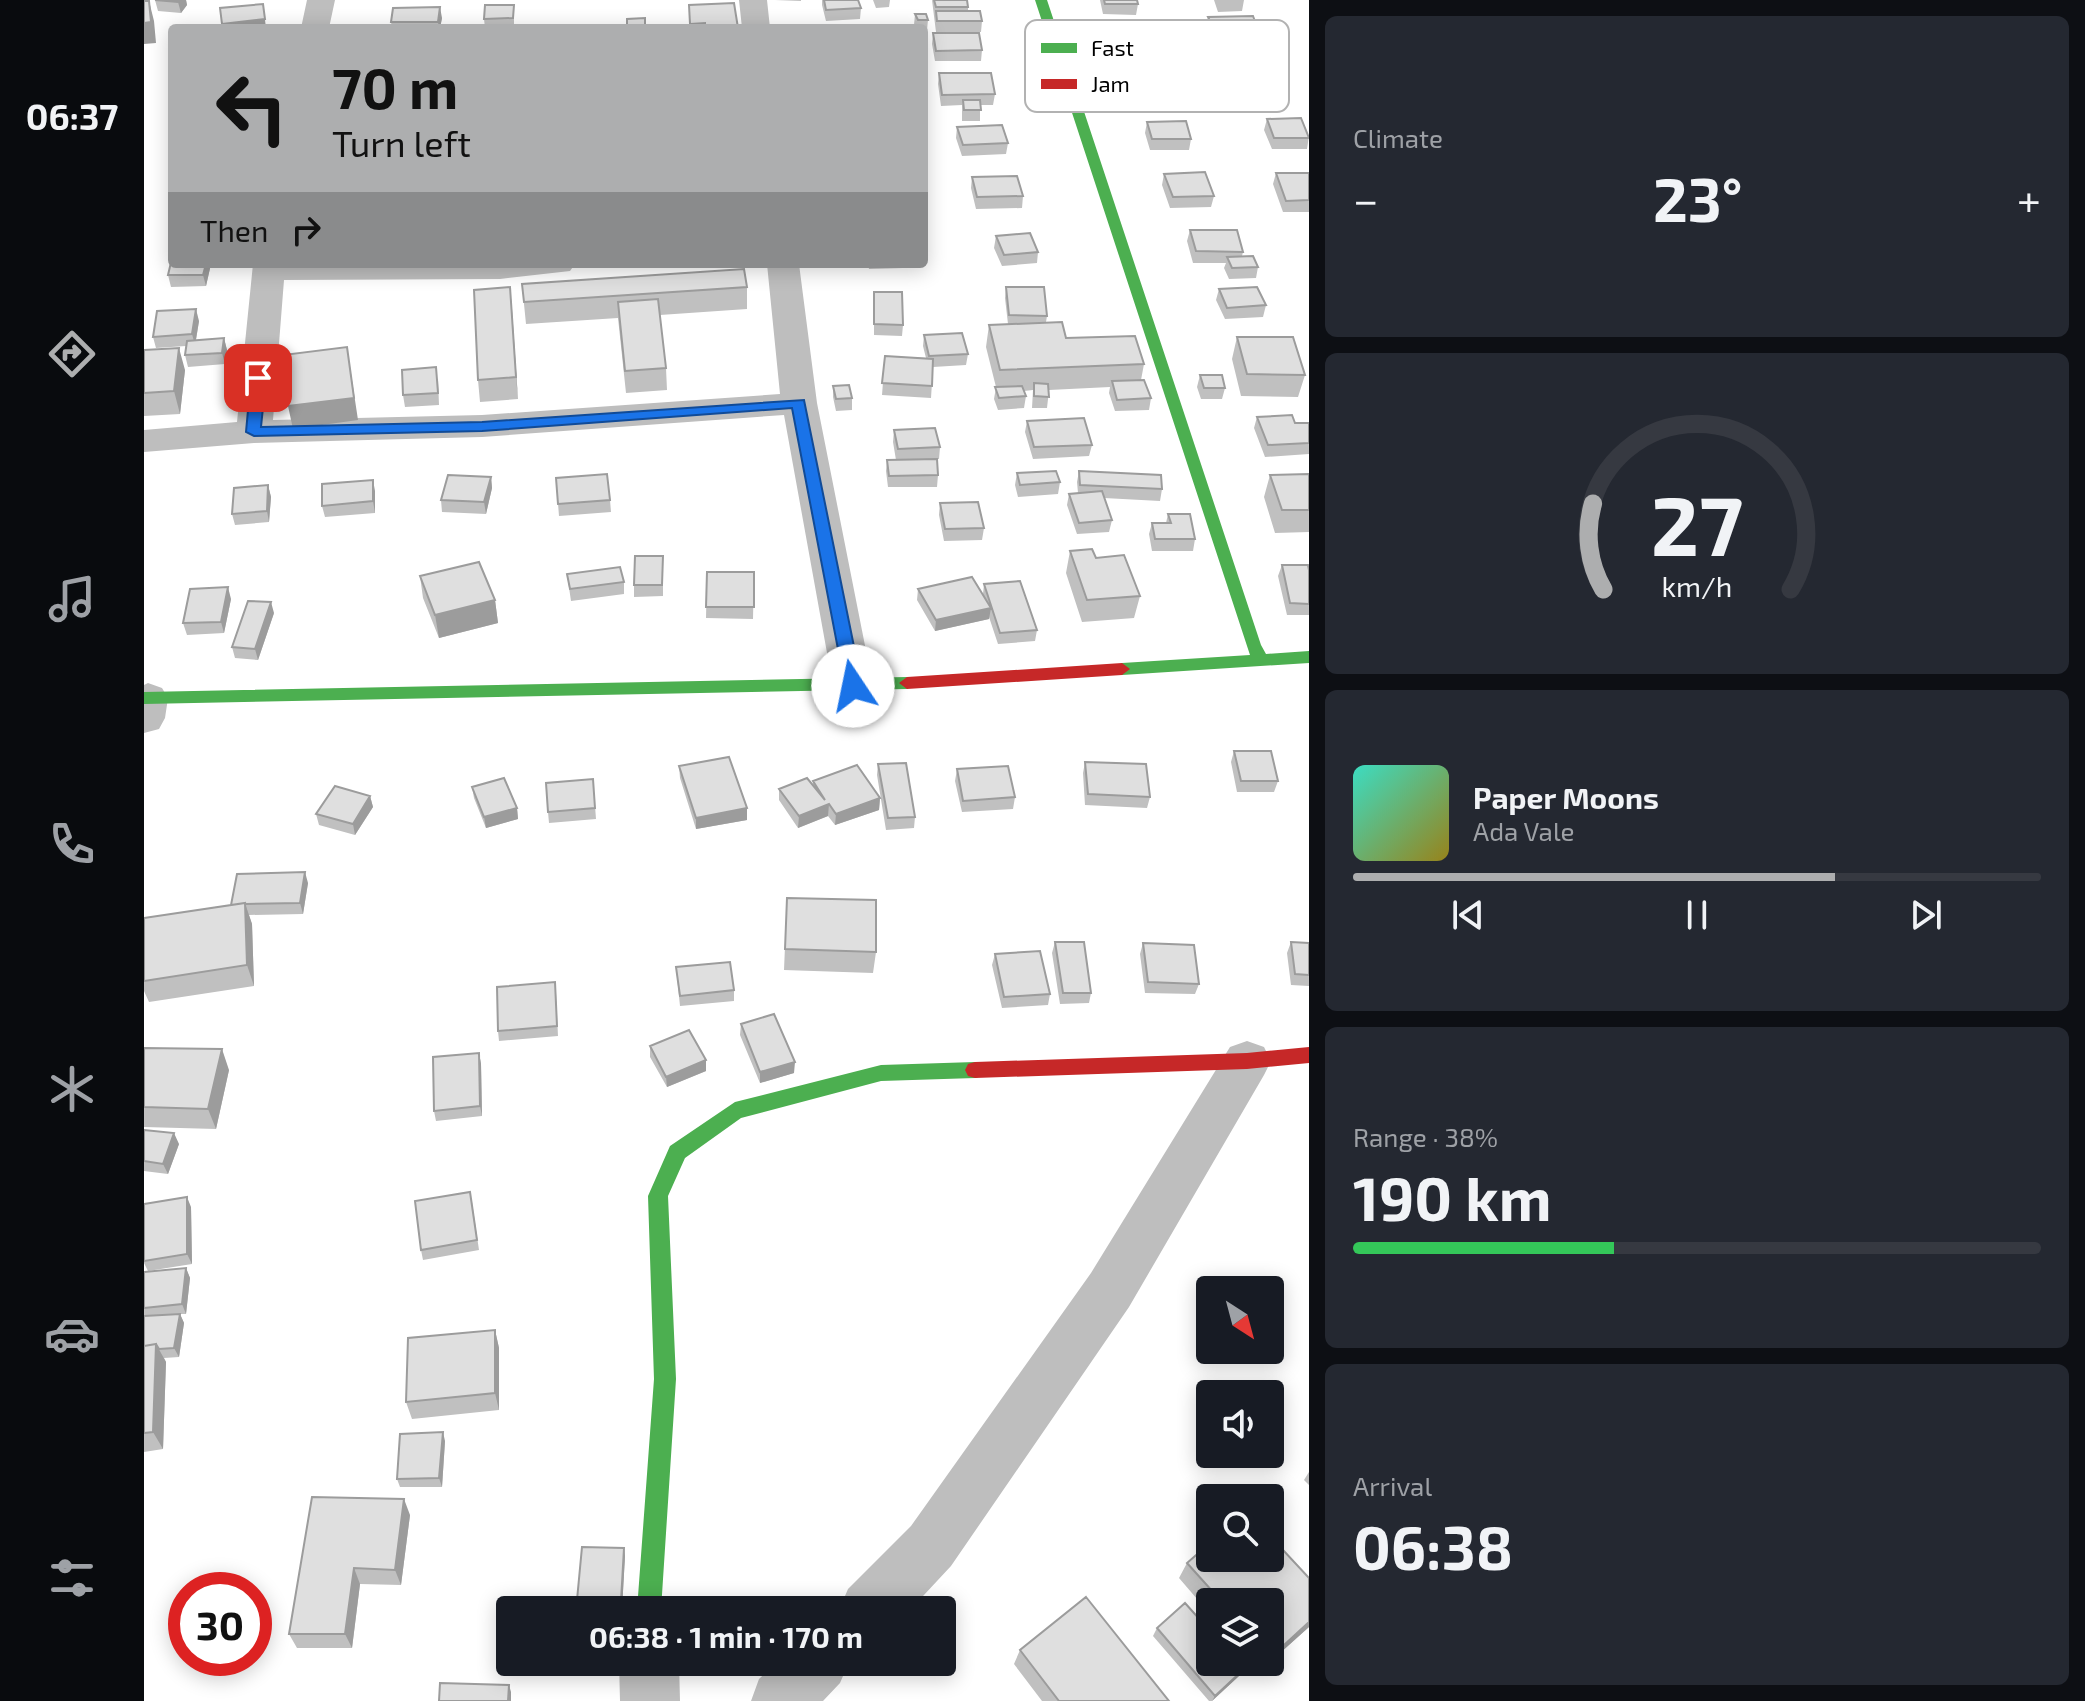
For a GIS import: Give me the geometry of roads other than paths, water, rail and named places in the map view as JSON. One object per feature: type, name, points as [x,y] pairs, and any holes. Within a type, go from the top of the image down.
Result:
[{"type":"street","points":[[316,24],[321,0]]},
{"type":"street","points":[[753,0],[756,24]]},
{"type":"street","points":[[1041,0],[1048,20]]},
{"type":"street","points":[[1078,112],[1243,615],[1260,658]]},
{"type":"street","points":[[254,432],[269,268]]},
{"type":"street","points":[[384,268],[512,268]]},
{"type":"street","points":[[783,268],[799,403],[853,686]]},
{"type":"street","points":[[144,441],[254,432],[482,426],[799,403]]},
{"type":"street","points":[[145,705],[853,686],[1309,657]]},
{"type":"street","points":[[650,1596],[665,1379],[658,1196],[677,1152],[735,1111],[881,1073],[1247,1061],[1309,1055]]},
{"type":"street","points":[[883,1596],[931,1546],[1110,1290],[1247,1061]]},
{"type":"street","points":[[649,1676],[650,1701]]},
{"type":"street","points":[[781,1701],[805,1676]]}]
